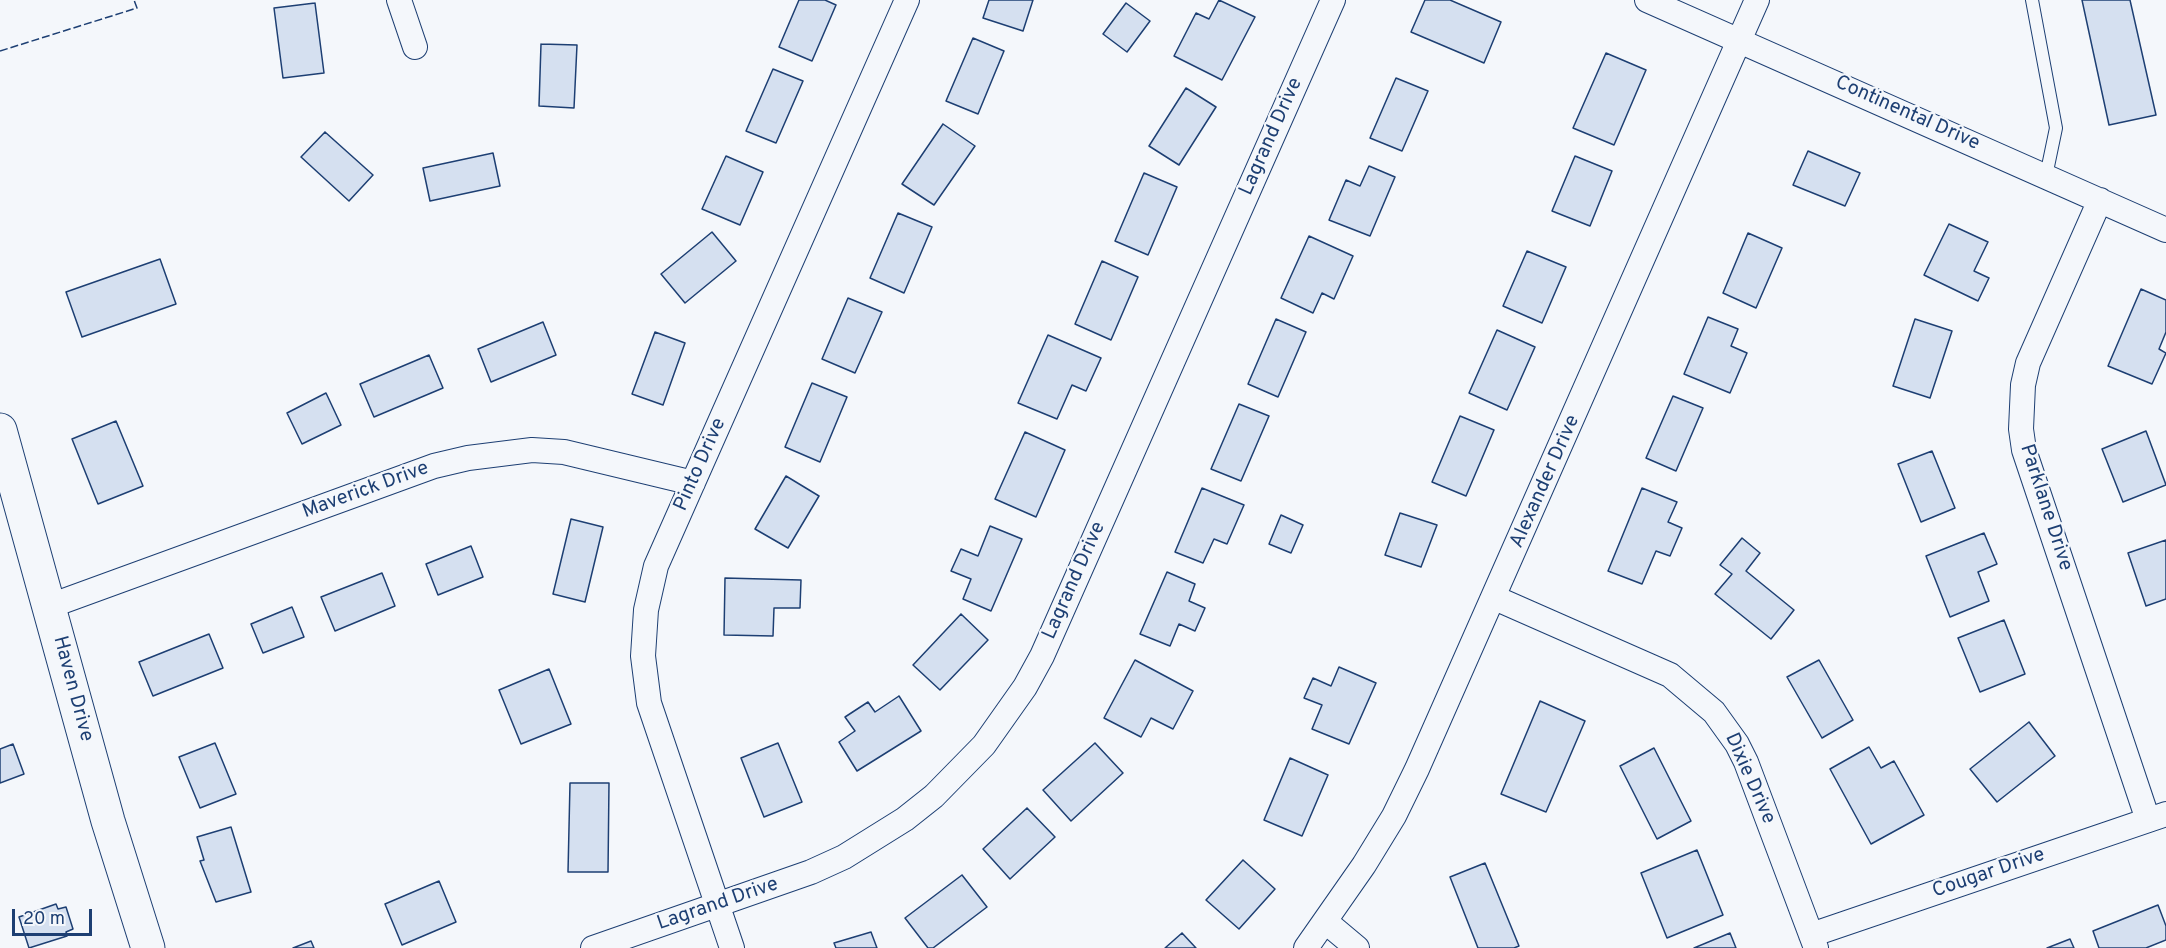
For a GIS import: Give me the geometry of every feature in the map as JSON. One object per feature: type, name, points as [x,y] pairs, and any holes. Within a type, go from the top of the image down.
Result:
[{"type":"street","points":[[399,0],[415,47]]},
{"type":"street","name":"Pinto Drive","points":[[732,948],[649,702],[643,656],[646,610],[653,577],[693,483],[907,0]]},
{"type":"street","name":"Lagrand Drive","points":[[594,948],[811,872],[875,839],[934,796],[960,771],[1005,717],[1042,656],[1333,0]]},
{"type":"street","name":"Continental Drive","points":[[1647,0],[2166,230]]},
{"type":"street","name":"Alexander Drive","points":[[1306,948],[1326,922],[1394,816],[1494,598],[1756,0]]},
{"type":"street","name":"Parklane Drive","points":[[2100,200],[2028,363],[2022,395],[2021,429],[2024,450],[2157,817]]},
{"type":"street","name":"Haven Drive","points":[[0,430],[108,821],[148,948]]},
{"type":"street","name":"Maverick Drive","points":[[50,606],[434,466],[468,458],[532,450],[564,452],[693,483]]},
{"type":"street","name":"Dixie Drive","points":[[1494,598],[1670,675],[1707,705],[1726,728],[1746,762],[1814,941]]},
{"type":"street","name":"Cougar Drive","points":[[1814,941],[2157,817]]},
{"type":"street","points":[[1326,922],[1357,948]]},
{"type":"lane","points":[[2031,0],[2056,128],[2046,176]]},
{"type":"building","points":[[799,0],[825,0],[836,5],[812,61],[779,47]]},
{"type":"building","points":[[989,0],[1033,0],[1023,31],[983,18]]},
{"type":"building","points":[[1219,0],[1255,17],[1222,80],[1174,56],[1196,13],[1209,19]]},
{"type":"building","points":[[1425,0],[1450,0],[1501,22],[1484,63],[1411,32]]},
{"type":"building","points":[[2082,0],[2130,0],[2156,115],[2109,125]]},
{"type":"building","points":[[315,3],[324,73],[283,78],[274,8]]},
{"type":"building","points":[[1126,3],[1150,21],[1127,52],[1103,34]]},
{"type":"building","points":[[973,38],[1004,51],[978,114],[946,101]]},
{"type":"building","points":[[541,44],[577,45],[574,108],[539,106]]},
{"type":"building","points":[[1606,53],[1646,70],[1614,145],[1573,128]]},
{"type":"building","points":[[773,69],[803,81],[776,143],[746,131]]},
{"type":"building","points":[[1396,78],[1428,91],[1402,151],[1370,138]]},
{"type":"building","points":[[1186,88],[1216,107],[1179,165],[1149,146]]},
{"type":"building","points":[[943,124],[975,146],[934,205],[902,184]]},
{"type":"building","points":[[325,132],[373,175],[349,201],[301,157]]},
{"type":"building","points":[[1808,151],[1860,173],[1845,206],[1793,185]]},
{"type":"building","points":[[493,153],[500,186],[430,201],[423,168]]},
{"type":"building","points":[[726,156],[763,172],[740,225],[702,209]]},
{"type":"building","points":[[1575,156],[1612,171],[1590,226],[1552,211]]},
{"type":"building","points":[[1369,166],[1395,177],[1370,236],[1329,220],[1346,180],[1360,186]]},
{"type":"building","points":[[1144,173],[1177,187],[1148,255],[1115,241]]},
{"type":"building","points":[[898,213],[932,227],[904,293],[870,278]]},
{"type":"building","points":[[1949,224],[1988,242],[1974,271],[1989,278],[1978,301],[1924,275]]},
{"type":"building","points":[[712,232],[736,261],[685,303],[661,274]]},
{"type":"building","points":[[1748,233],[1782,248],[1756,308],[1723,293]]},
{"type":"building","points":[[1309,236],[1353,256],[1334,299],[1322,293],[1313,313],[1281,298]]},
{"type":"building","points":[[1527,251],[1566,267],[1542,323],[1503,306]]},
{"type":"building","points":[[160,259],[176,304],[82,337],[66,292]]},
{"type":"building","points":[[1102,261],[1138,277],[1111,340],[1075,324]]},
{"type":"building","points":[[2141,289],[2166,300],[2166,332],[2159,349],[2166,353],[2152,384],[2108,366]]},
{"type":"building","points":[[848,298],[882,312],[855,373],[822,359]]},
{"type":"building","points":[[1708,317],[1738,329],[1731,346],[1747,353],[1730,393],[1684,374]]},
{"type":"building","points":[[1276,319],[1306,332],[1278,397],[1248,384]]},
{"type":"building","points":[[1915,319],[1952,331],[1930,398],[1893,386]]},
{"type":"building","points":[[543,322],[556,355],[491,382],[478,349]]},
{"type":"building","points":[[1497,330],[1535,347],[1507,410],[1469,393]]},
{"type":"building","points":[[655,332],[685,343],[663,405],[632,394]]},
{"type":"building","points":[[1048,335],[1101,358],[1086,391],[1072,385],[1057,419],[1018,403]]},
{"type":"building","points":[[429,355],[443,388],[374,417],[360,384]]},
{"type":"building","points":[[812,383],[847,397],[820,462],[785,447]]},
{"type":"building","points":[[326,393],[341,425],[302,444],[287,413]]},
{"type":"building","points":[[1673,396],[1703,408],[1676,471],[1646,458]]},
{"type":"building","points":[[1239,404],[1269,416],[1241,481],[1211,469]]},
{"type":"building","points":[[1460,416],[1494,430],[1466,496],[1432,482]]},
{"type":"building","points":[[116,421],[143,486],[98,504],[72,439]]},
{"type":"building","points":[[2146,431],[2166,485],[2123,502],[2102,449]]},
{"type":"building","points":[[1025,432],[1065,450],[1036,517],[995,499]]},
{"type":"building","points":[[1932,451],[1955,508],[1921,522],[1898,464]]},
{"type":"building","points":[[786,476],[819,496],[788,548],[755,529]]},
{"type":"building","points":[[1202,488],[1244,505],[1227,544],[1214,539],[1203,563],[1175,552]]},
{"type":"building","points":[[1642,488],[1677,502],[1668,522],[1682,528],[1670,556],[1656,551],[1642,584],[1608,571]]},
{"type":"building","points":[[1400,513],[1437,525],[1421,567],[1385,555]]},
{"type":"building","points":[[1281,515],[1303,525],[1291,553],[1269,544]]},
{"type":"building","points":[[571,519],[603,527],[585,602],[553,594]]},
{"type":"building","points":[[990,526],[1022,539],[991,611],[963,599],[971,579],[951,571],[961,549],[978,556]]},
{"type":"building","points":[[1984,533],[1997,564],[1978,572],[1989,601],[1950,617],[1926,556]]},
{"type":"building","points":[[1742,538],[1760,553],[1746,571],[1794,610],[1771,639],[1715,594],[1732,574],[1720,565]]},
{"type":"building","points":[[2166,540],[2166,599],[2146,606],[2128,553]]},
{"type":"building","points":[[471,546],[483,577],[438,595],[426,564]]},
{"type":"building","points":[[1167,572],[1195,584],[1189,601],[1205,608],[1195,631],[1179,624],[1170,646],[1140,634]]},
{"type":"building","points":[[382,573],[395,606],[335,631],[321,597]]},
{"type":"building","points":[[725,578],[801,580],[800,608],[774,608],[773,636],[724,635]]},
{"type":"building","points":[[292,607],[304,637],[263,653],[251,624]]},
{"type":"building","points":[[961,614],[988,640],[940,690],[913,665]]},
{"type":"building","points":[[2004,620],[2025,674],[1980,692],[1958,638]]},
{"type":"building","points":[[209,634],[223,668],[153,696],[139,662]]},
{"type":"building","points":[[1135,660],[1193,691],[1173,729],[1151,718],[1141,737],[1104,718]]},
{"type":"building","points":[[1819,660],[1853,720],[1822,738],[1787,677]]},
{"type":"building","points":[[1339,667],[1376,683],[1349,744],[1312,729],[1322,705],[1304,698],[1313,678],[1331,686]]},
{"type":"building","points":[[549,669],[571,724],[521,744],[499,690]]},
{"type":"building","points":[[899,696],[921,731],[857,771],[839,742],[855,731],[845,717],[868,702],[875,712]]},
{"type":"building","points":[[1540,701],[1585,721],[1546,812],[1501,794]]},
{"type":"building","points":[[2029,722],[2055,756],[1997,802],[1970,769]]},
{"type":"building","points":[[215,743],[236,794],[200,808],[179,757]]},
{"type":"building","points":[[778,743],[802,802],[764,817],[741,758]]},
{"type":"building","points":[[1095,743],[1123,773],[1071,821],[1043,790]]},
{"type":"building","points":[[13,744],[24,774],[0,783],[0,749]]},
{"type":"building","points":[[1869,747],[1881,768],[1894,761],[1924,815],[1871,844],[1830,769]]},
{"type":"building","points":[[1654,748],[1691,821],[1657,839],[1620,766]]},
{"type":"building","points":[[1290,758],[1328,775],[1302,836],[1264,820]]},
{"type":"building","points":[[570,783],[609,783],[608,872],[568,872]]},
{"type":"building","points":[[1027,808],[1055,837],[1010,879],[983,849]]},
{"type":"building","points":[[231,827],[251,892],[216,902],[200,861],[204,860],[197,837]]},
{"type":"building","points":[[1697,850],[1723,915],[1667,938],[1641,873]]},
{"type":"building","points":[[1243,860],[1275,889],[1239,929],[1206,900]]},
{"type":"building","points":[[1485,863],[1519,946],[1514,948],[1478,948],[1450,877]]},
{"type":"building","points":[[962,875],[987,907],[933,948],[928,948],[905,918]]},
{"type":"building","points":[[439,881],[456,922],[402,945],[385,904]]},
{"type":"building","points":[[56,904],[58,909],[66,907],[73,929],[66,932],[67,936],[29,948],[19,917]]},
{"type":"building","points":[[2158,905],[2166,926],[2166,940],[2146,948],[2099,948],[2093,931]]},
{"type":"building","points":[[871,932],[877,948],[836,948],[834,943]]},
{"type":"building","points":[[1182,933],[1196,948],[1165,948]]},
{"type":"building","points":[[1730,933],[1736,948],[1694,948]]},
{"type":"building","points":[[2070,939],[2074,948],[2047,948]]},
{"type":"building","points":[[311,941],[314,948],[293,948]]},
{"type":"fence","points":[[0,51],[137,8],[134,0]]}]
